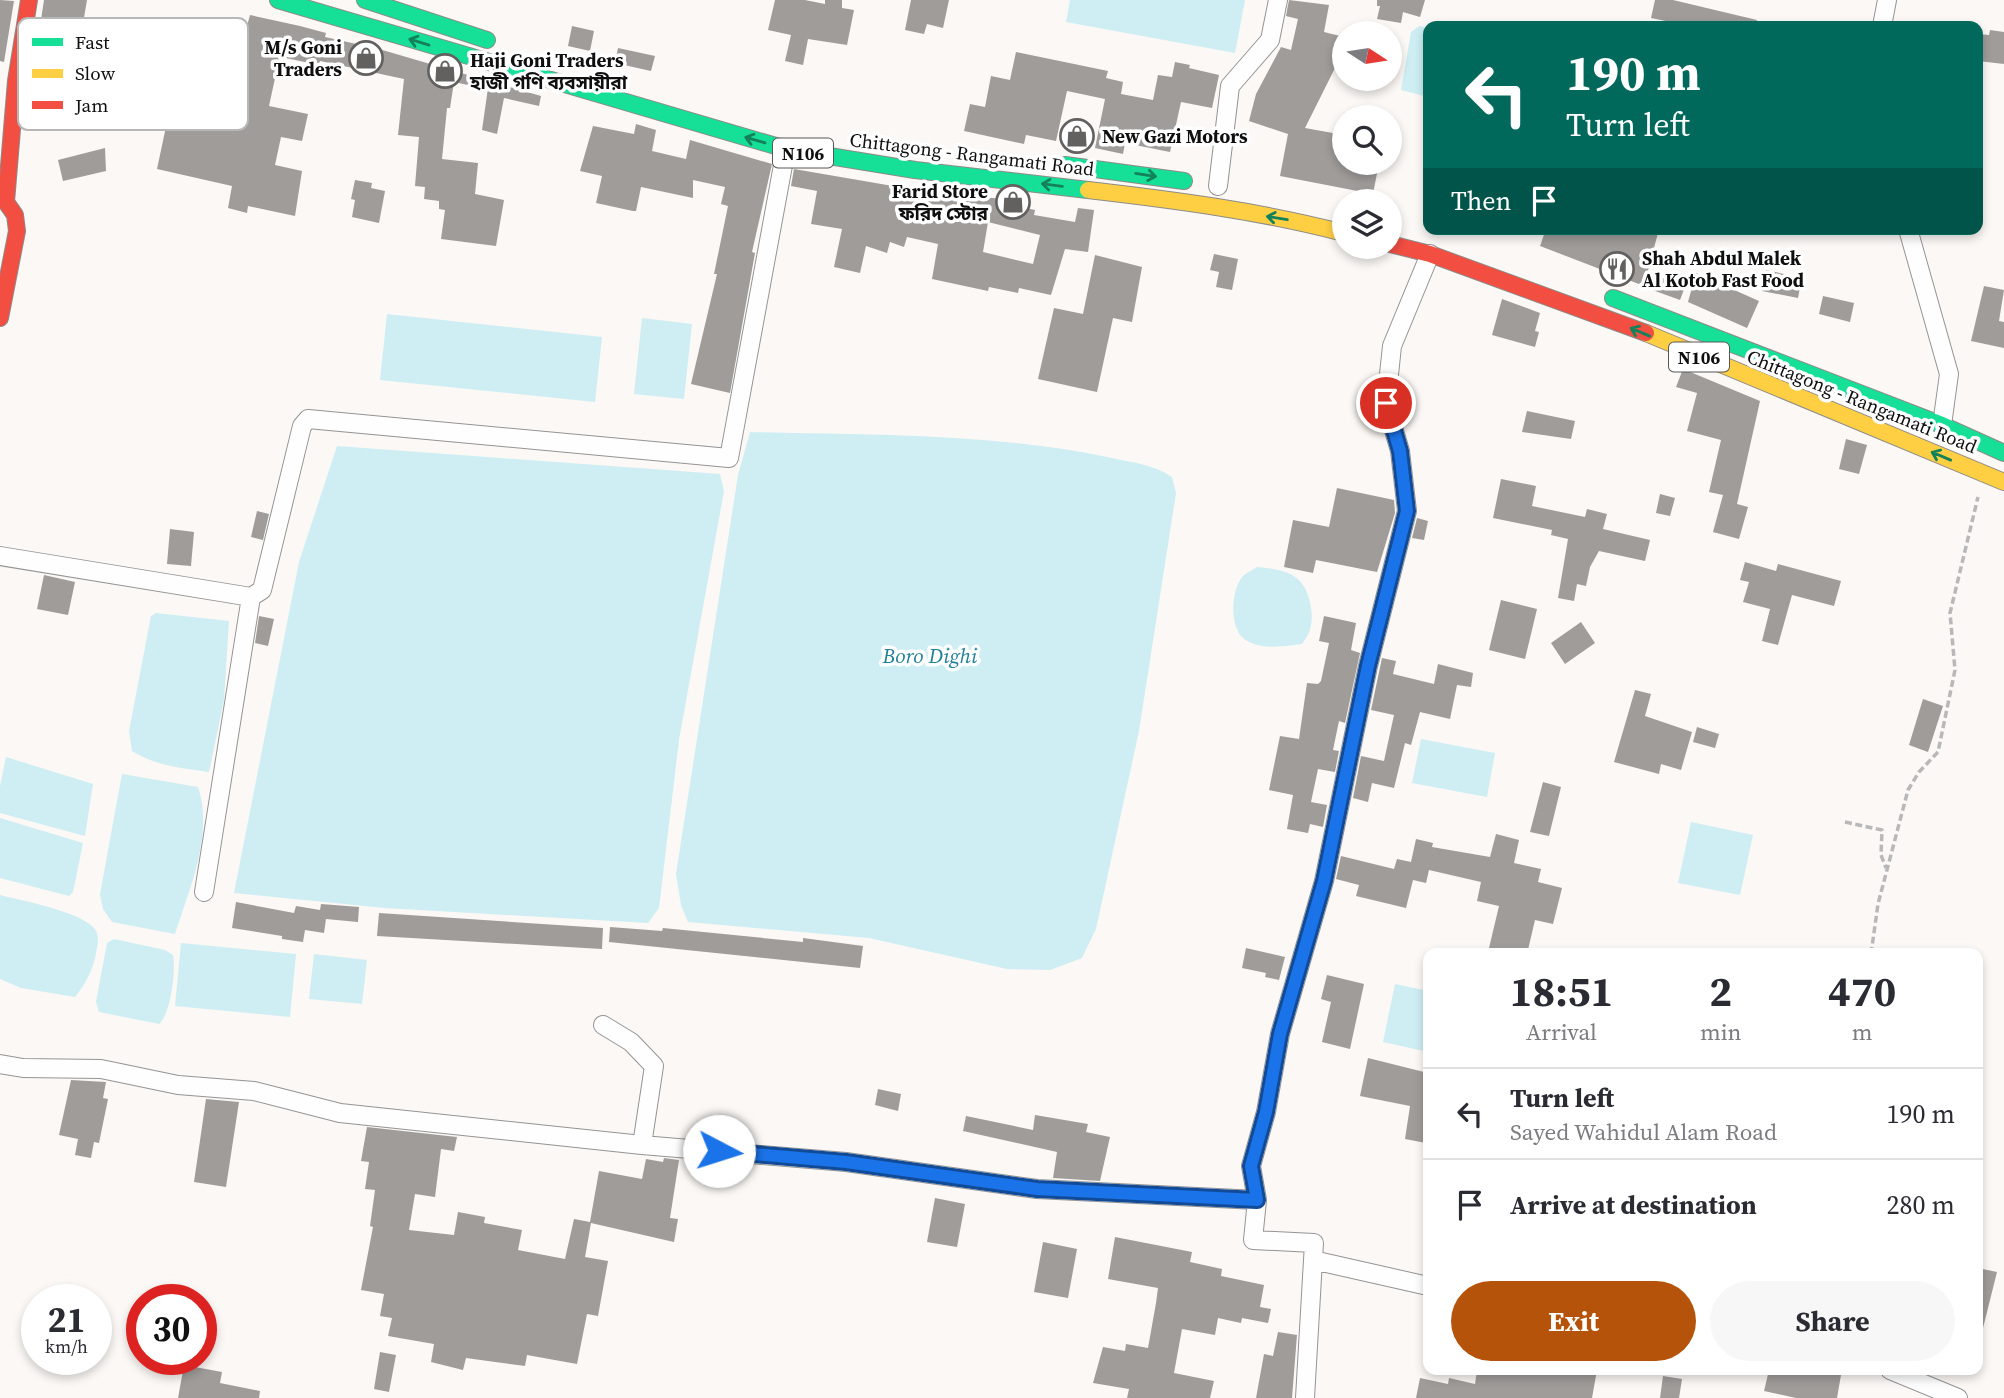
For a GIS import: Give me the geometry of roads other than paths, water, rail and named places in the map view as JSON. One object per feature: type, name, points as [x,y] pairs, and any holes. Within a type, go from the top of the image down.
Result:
[{"type":"main road","points":[[26,18],[29,0]]},
{"type":"main road","name":"Chittagong - Rangamati Road","points":[[278,0],[786,149],[915,170],[1170,200],[1303,222],[1332,230]]},
{"type":"main road","points":[[377,2],[497,43]]},
{"type":"main road","points":[[0,318],[17,231],[15,215],[6,202],[18,68]]},
{"type":"main road","name":"Chittagong - Rangamati Road","points":[[1053,164],[1224,187]]},
{"type":"main road","name":"Chittagong - Rangamati Road","points":[[1402,247],[1430,254],[1604,316],[2004,482]]},
{"type":"main road","name":"Chittagong - Rangamati Road","points":[[1603,295],[1942,425],[2004,453]]},
{"type":"street","points":[[1224,187],[1230,86],[1270,40],[1278,0]]},
{"type":"street","points":[[1883,21],[1887,0]]},
{"type":"street","points":[[0,556],[251,597],[262,590],[302,426],[308,419],[729,458],[786,149]]},
{"type":"street","points":[[1910,235],[1950,374],[1942,425]]},
{"type":"street","points":[[1305,1398],[1314,1243],[1253,1240],[1257,1200],[1251,1166],[1266,1112],[1280,1034],[1324,881],[1359,705],[1407,511],[1400,451],[1386,403],[1392,346],[1430,254]]},
{"type":"street","points":[[204,892],[251,597]]},
{"type":"street","points":[[603,1025],[631,1042],[654,1066],[642,1145]]},
{"type":"street","points":[[0,1063],[23,1068],[101,1069],[178,1085],[254,1091],[340,1113],[642,1145],[846,1162],[1037,1189],[1257,1200]]},
{"type":"street","points":[[1313,1260],[1423,1285]]},
{"type":"street","points":[[1901,1375],[1958,1398]]},
{"type":"water","points":[[1070,0],[1245,0],[1235,53],[1066,22]]},
{"type":"water","points":[[1419,26],[1423,27],[1423,96],[1402,90],[1411,32]]},
{"type":"water","points":[[387,314],[602,337],[595,402],[380,380]]},
{"type":"water","points":[[642,318],[692,324],[684,399],[634,394]]},
{"type":"water","name":"Boro Dighi","points":[[750,432],[884,435],[1019,443],[1132,462],[1157,469],[1172,477],[1176,493],[1139,731],[1096,929],[1082,958],[1050,970],[1007,969],[869,938],[688,922],[681,905],[676,874],[738,475]]},
{"type":"water","points":[[337,446],[720,474],[724,491],[679,740],[659,908],[648,923],[385,908],[234,893],[299,562]]},
{"type":"water","points":[[1257,567],[1286,572],[1300,581],[1305,588],[1312,618],[1311,627],[1302,644],[1256,645],[1238,632],[1233,607],[1236,590],[1243,576]]},
{"type":"water","points":[[156,613],[229,621],[224,700],[209,772],[160,763],[132,751],[129,731],[151,616]]},
{"type":"water","points":[[1421,739],[1495,753],[1487,797],[1412,783]]},
{"type":"water","points":[[6,757],[93,784],[85,836],[0,813],[0,786]]},
{"type":"water","points":[[122,774],[198,787],[203,823],[201,842],[193,880],[175,934],[112,922],[103,909],[100,894]]},
{"type":"water","points":[[0,818],[83,843],[73,892],[69,896],[0,878]]},
{"type":"water","points":[[1691,822],[1753,835],[1740,895],[1678,883]]},
{"type":"water","points":[[0,895],[63,911],[95,929],[98,942],[93,965],[75,997],[21,988],[0,979]]},
{"type":"water","points":[[114,939],[165,950],[173,955],[172,992],[167,1011],[159,1024],[99,1012],[96,1002],[107,943]]},
{"type":"water","points":[[181,943],[296,954],[290,1017],[175,1006]]},
{"type":"water","points":[[314,954],[367,960],[362,1004],[309,999]]},
{"type":"water","points":[[1395,984],[1423,990],[1423,1051],[1383,1042]]},
{"type":"place","name":"M/s Goni Traders","points":[[366,58]]},
{"type":"place","name":"Haji Goni Traders হাজী গণি ব্যবসায়ীরা","points":[[445,71]]},
{"type":"place","name":"New Gazi Motors","points":[[1077,136]]},
{"type":"place","name":"Farid Store ফরিদ স্টোর","points":[[1013,202]]},
{"type":"place","name":"Shah Abdul Malek Al Kotob Fast Food","points":[[1617,269]]}]
